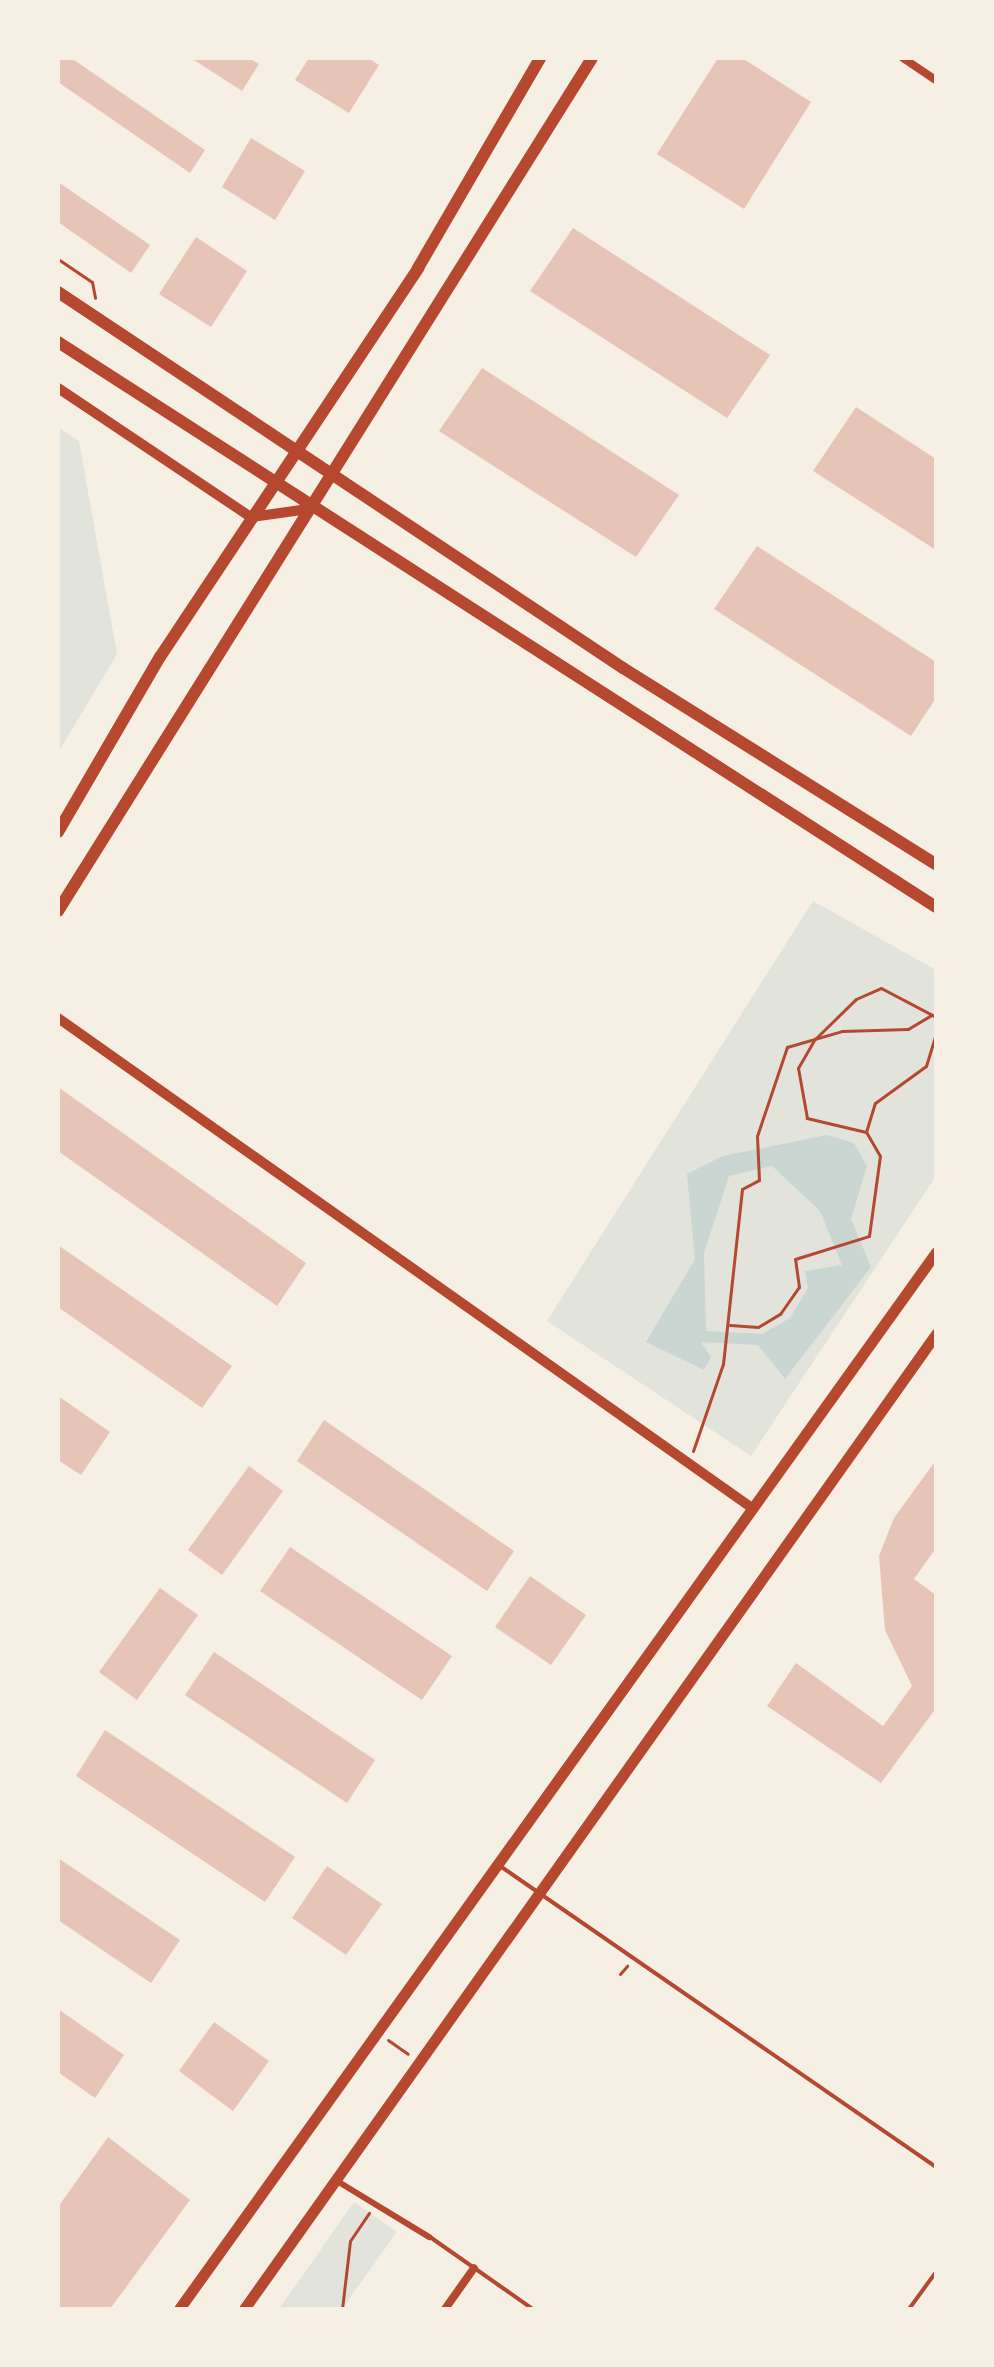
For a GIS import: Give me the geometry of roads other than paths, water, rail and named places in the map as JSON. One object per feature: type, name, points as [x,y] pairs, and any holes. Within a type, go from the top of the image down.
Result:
[{"type":"main road","points":[[58,832],[251,517],[418,268],[540,58]]},
{"type":"main road","points":[[58,911],[592,58]]},
{"type":"main road","points":[[58,292],[98,313],[623,668],[936,864]]},
{"type":"main road","points":[[58,342],[272,487],[936,907]]},
{"type":"main road","points":[[179,2309],[936,1252]]},
{"type":"main road","points":[[244,2309],[936,1334]]},
{"type":"street","points":[[903,58],[936,80]]},
{"type":"street","points":[[58,388],[251,517],[308,509]]},
{"type":"street","points":[[58,1018],[752,1508]]},
{"type":"street","points":[[337,2181],[429,2237]]},
{"type":"street","points":[[445,2309],[474,2268]]},
{"type":"lane","points":[[499,1865],[936,2167]]},
{"type":"lane","points":[[429,2237],[533,2309]]},
{"type":"lane","points":[[909,2309],[936,2272]]}]
